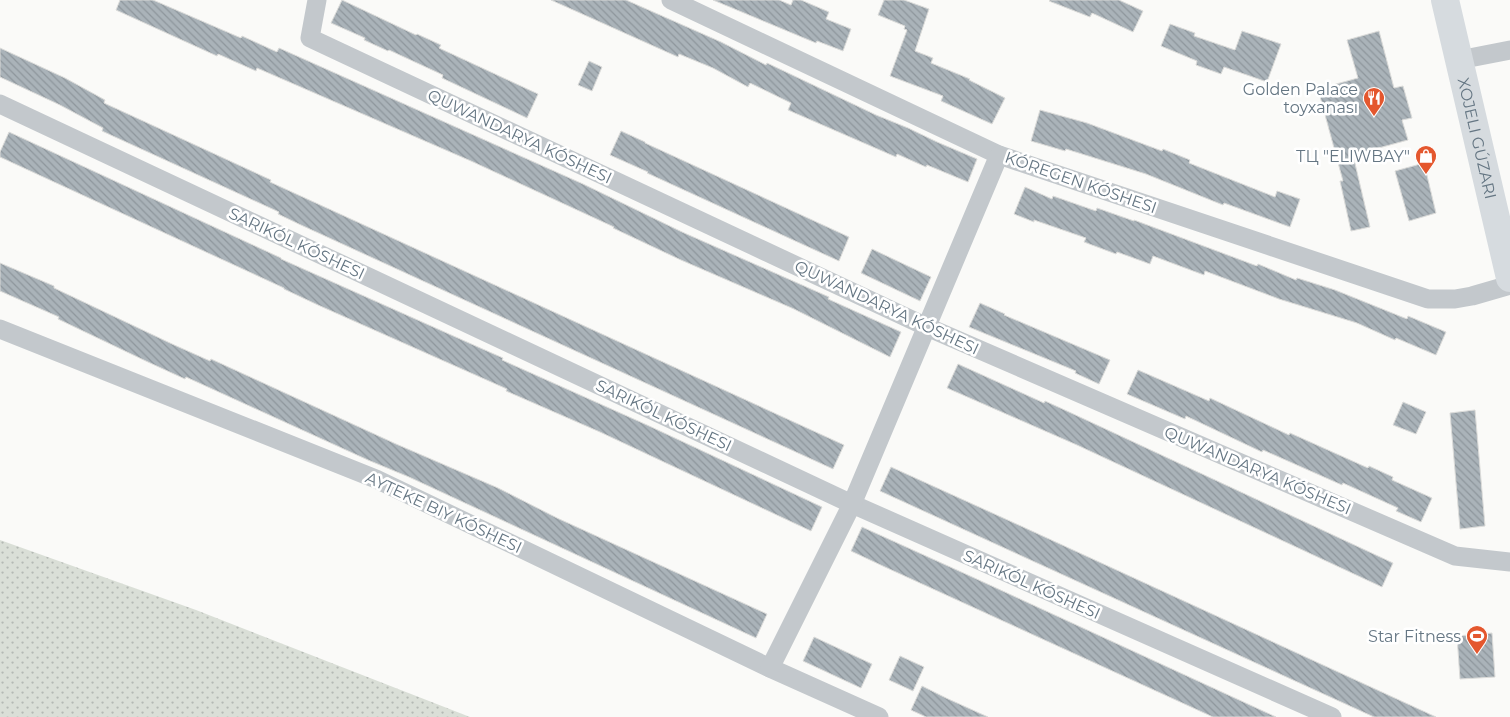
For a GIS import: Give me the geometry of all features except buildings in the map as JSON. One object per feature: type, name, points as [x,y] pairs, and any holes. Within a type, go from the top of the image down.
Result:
[{"type":"main road","points":[[1445,0],[1459,60],[1505,230],[1510,278]]},
{"type":"street","name":"QUWANDARYA KÓSHESI","points":[[318,0],[310,38],[927,326],[1455,556],[1510,562]]},
{"type":"street","name":"KÓREGEN KÓSHESI","points":[[671,0],[999,155],[1428,299],[1456,299],[1510,285]]},
{"type":"street","points":[[1459,60],[1510,50]]},
{"type":"street","points":[[0,104],[852,504],[1332,717]]},
{"type":"street","points":[[770,668],[852,504],[999,155]]},
{"type":"street","name":"AYTEKE BIY KÓSHESI","points":[[0,329],[376,479],[770,668],[879,717]]},
{"type":"shaded area","points":[[0,540],[196,610],[470,717],[0,717]]},
{"type":"place","name":"Golden Palace toyxanası","points":[[1374,117]]},
{"type":"place","name":"ТЦ \"ELIWBAY\"","points":[[1426,175]]},
{"type":"place","name":"Star Fitness","points":[[1477,655]]}]
